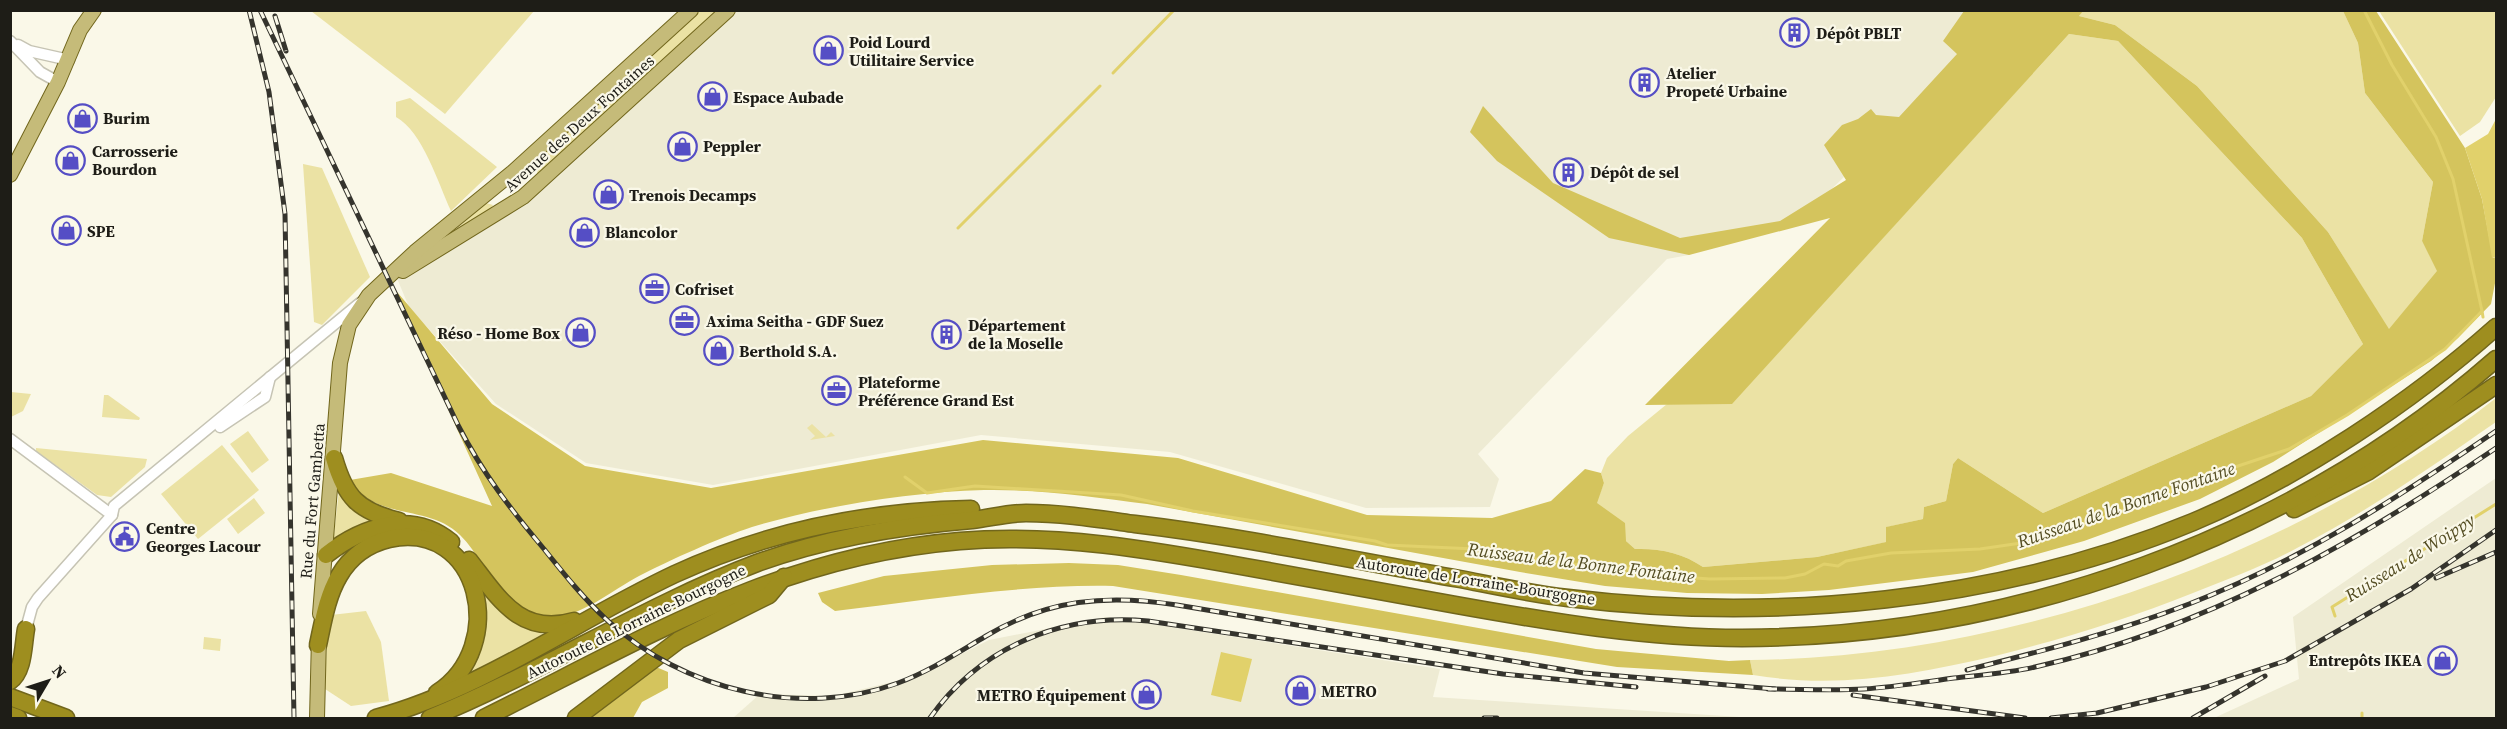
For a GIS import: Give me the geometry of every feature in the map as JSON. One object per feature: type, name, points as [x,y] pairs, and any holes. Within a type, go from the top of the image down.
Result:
[{"type":"highway","name":"Autoroute de Lorraine-Bourgogne","points":[[430,718],[468,703],[648,612],[763,561],[883,530],[1023,513],[1186,530],[1565,598],[1679,608],[1897,600],[1973,586],[2099,556],[2194,521],[2266,487],[2334,447],[2417,390],[2496,327]]},
{"type":"highway","name":"Autoroute de Lorraine-Bourgogne","points":[[484,718],[696,612],[785,576],[833,562],[921,545],[1010,539],[1064,541],[1198,558],[1581,626],[1628,632],[1742,638],[1841,633],[1901,626],[2010,606],[2109,578],[2241,525],[2309,489],[2403,431],[2496,359]]},
{"type":"highway","points":[[2241,525],[2275,517],[2369,471],[2496,385]]},
{"type":"highway","points":[[334,458],[348,495],[365,510],[414,524],[446,538],[462,551],[510,609],[527,621],[540,625],[556,626],[573,622],[717,557],[759,541],[804,530],[882,514],[937,510],[1023,513]]},
{"type":"highway","points":[[326,555],[359,532],[393,525],[414,524]]},
{"type":"highway","points":[[318,645],[328,602],[339,576],[351,560],[368,546],[397,537],[416,538],[437,544],[454,557],[466,571],[475,589],[479,608],[478,628],[474,647],[463,667],[444,688],[419,704]]},
{"type":"highway","points":[[576,718],[679,640],[768,595],[785,576]]},
{"type":"highway","points":[[376,718],[464,686],[635,594]]},
{"type":"highway","points":[[10,681],[19,669],[26,629]]},
{"type":"highway","points":[[10,697],[66,718]]},
{"type":"highway","points":[[10,715],[18,718]]},
{"type":"main road","name":"Avenue des Deux Fontaines","points":[[369,295],[423,245],[513,172],[691,10]]},
{"type":"main road","name":"Avenue des Deux Fontaines","points":[[381,285],[523,197],[728,10]]},
{"type":"main road","points":[[10,175],[69,60],[80,30],[92,15]]},
{"type":"main road","name":"Rue du Fort Gambetta","points":[[317,718],[318,645],[342,351],[354,314],[369,295]]},
{"type":"street","points":[[10,41],[29,51],[69,60]]},
{"type":"street","points":[[10,41],[40,72],[58,82]]},
{"type":"street","name":"Avenue des Deux Fontaines","points":[[26,629],[32,607],[38,598],[112,515],[114,506],[369,295]]},
{"type":"street","points":[[10,439],[112,515]]},
{"type":"shaded area","points":[[2083,10],[2343,11],[2358,43],[2365,93],[2433,182],[2422,241],[2438,271],[2389,330],[2328,232],[2197,86],[2115,25],[2079,16]]},
{"type":"shaded area","points":[[311,11],[534,11],[445,114]]},
{"type":"shaded area","points":[[699,11],[721,11],[540,176],[530,164]]},
{"type":"shaded area","points":[[728,11],[1989,11],[1923,100],[1808,212],[1689,255],[1667,259],[1478,454],[1499,479],[1490,507],[1366,508],[1170,452],[981,435],[713,485],[586,463],[496,404],[409,307],[396,276],[503,211]]},
{"type":"shaded area","points":[[1964,11],[2083,11],[2079,16],[2115,25],[2197,86],[2328,232],[2389,329],[2437,271],[2422,241],[2433,182],[2365,93],[2358,43],[2343,11],[2376,11],[2465,148],[2482,199],[2493,258],[2496,257],[2496,278],[2491,304],[2458,338],[2431,361],[2273,462],[2200,499],[2084,541],[1973,572],[1829,590],[1762,594],[1687,593],[1605,586],[1147,504],[1045,492],[984,490],[867,501],[779,519],[752,527],[680,556],[582,609],[570,614],[545,618],[517,607],[506,597],[470,546],[447,525],[373,502],[360,493],[350,480],[391,473],[492,506],[392,286],[492,404],[585,466],[711,488],[983,440],[1178,458],[1367,515],[1492,518],[1551,501],[1585,469],[1601,473],[1604,483],[1597,503],[1625,523],[1626,541],[1635,549],[1670,552],[1703,567],[1817,557],[1886,542],[1886,527],[1923,519],[1924,507],[1946,501],[1953,464],[1958,458],[2043,513],[2311,396],[2363,344],[2302,238],[2118,41],[2069,34],[1732,404],[1645,405],[1830,218],[1689,255],[1609,238],[1497,161],[1470,132],[1483,106],[1553,183],[1680,238],[1780,221],[1846,180],[1824,145],[1842,125],[1858,119],[1871,109],[1876,115],[1899,117],[1957,54],[1943,41]]},
{"type":"shaded area","points":[[2379,11],[2496,11],[2496,97],[2480,122],[2460,136]]},
{"type":"shaded area","points":[[2069,34],[2118,41],[2302,238],[2363,344],[2311,396],[2043,513],[1958,458],[1953,464],[1946,501],[1924,507],[1923,519],[1887,527],[1887,542],[1817,557],[1703,567],[1670,552],[1635,549],[1596,503],[1604,483],[1601,473],[1607,458],[1628,436],[1667,404],[1732,403]]},
{"type":"shaded area","points":[[410,98],[497,167],[451,211],[422,146],[406,124],[396,117],[396,102]]},
{"type":"shaded area","points":[[2496,119],[2496,257],[2492,258],[2482,199],[2465,148],[2488,134]]},
{"type":"shaded area","points":[[303,164],[322,168],[370,277],[322,325],[314,322]]},
{"type":"shaded area","points":[[486,203],[493,205],[490,210],[447,237]]},
{"type":"shaded area","points":[[11,392],[31,394],[23,411],[11,417]]},
{"type":"shaded area","points":[[104,395],[108,395],[140,418],[139,420],[102,417]]},
{"type":"shaded area","points":[[2496,398],[2496,422],[2374,504],[2272,561],[2169,602],[2045,643],[1934,669],[1875,678],[1815,681],[1753,675],[1750,660],[1848,655],[1947,641],[2046,618],[2144,588],[2239,550],[2330,506],[2416,455]]},
{"type":"shaded area","points":[[812,424],[826,437],[831,432],[835,436],[810,440],[815,436],[807,428]]},
{"type":"shaded area","points":[[248,431],[269,460],[252,473],[230,444]]},
{"type":"shaded area","points":[[222,445],[259,490],[198,539],[161,494]]},
{"type":"shaded area","points":[[36,448],[147,459],[145,467],[111,497],[97,495],[36,451]]},
{"type":"shaded area","points":[[2496,478],[2496,718],[2214,718],[2299,679],[2293,617]]},
{"type":"shaded area","points":[[339,490],[380,522],[333,543]]},
{"type":"shaded area","points":[[254,498],[265,513],[238,534],[227,519]]},
{"type":"shaded area","points":[[1069,563],[1118,565],[1181,575],[1596,649],[1729,661],[1750,660],[1753,675],[1617,667],[1113,586],[1009,590],[835,611],[822,602],[818,593],[884,576],[992,565]]},
{"type":"shaded area","points":[[483,591],[512,619],[527,628],[547,635],[464,678],[482,638]]},
{"type":"shaded area","points":[[366,611],[381,642],[389,701],[351,706],[325,689],[327,638],[331,615]]},
{"type":"shaded area","points":[[1106,617],[1440,669],[1433,697],[1756,718],[733,718],[760,694],[833,696],[918,676],[989,640]]},
{"type":"shaded area","points":[[204,637],[221,639],[220,651],[203,649]]},
{"type":"shaded area","points":[[1221,652],[1252,659],[1241,702],[1211,695]]},
{"type":"shaded area","points":[[656,667],[668,672],[668,688],[642,702],[633,718],[588,718]]},
{"type":"waterway","name":"Ruisseau de la Bonne Fontaine","points":[[1113,73],[1174,10]]},
{"type":"waterway","name":"Ruisseau de Woippy","points":[[2364,10],[2392,65],[2436,137],[2453,179],[2482,311]]},
{"type":"waterway","name":"Ruisseau de la Bonne Fontaine","points":[[958,228],[1100,86]]},
{"type":"waterway","name":"Ruisseau de la Bonne Fontaine","points":[[905,477],[927,493],[975,486],[1121,495],[1193,511],[1375,541],[1387,545],[1497,550],[1540,560],[1602,568],[1617,566],[1667,576],[1710,579],[1785,578],[1805,574],[1824,564],[1838,566],[1846,561],[1891,553],[1980,549],[2028,542],[2127,509],[2205,477],[2289,449],[2347,415],[2445,349],[2482,311],[2483,317]]},
{"type":"waterway","name":"Ruisseau de Woippy","points":[[2335,616],[2332,607],[2496,504]]},
{"type":"waterway","name":"Ruisseau de Woippy","points":[[2362,713],[2362,718]]},
{"type":"railway","points":[[249,10],[269,92],[285,214],[294,718]]},
{"type":"railway","points":[[260,10],[459,427],[477,460],[520,520],[590,604],[637,644],[671,664],[707,680],[744,691],[783,697],[822,698],[860,693],[898,683],[921,673],[986,636],[1032,614],[1079,602],[1126,600],[1177,605],[1584,673],[1775,689]]},
{"type":"railway","points":[[275,16],[286,51]]},
{"type":"railway","points":[[1967,670],[2107,632],[2162,614],[2230,587],[2348,526],[2423,480],[2496,431]]},
{"type":"railway","points":[[1768,689],[1852,690],[1898,686],[2015,671],[2098,651],[2159,630],[2276,579],[2388,517],[2496,448]]},
{"type":"railway","points":[[2051,718],[2097,713],[2206,687],[2285,661],[2411,589],[2496,530]]},
{"type":"railway","points":[[2436,578],[2496,552]]},
{"type":"railway","points":[[930,718],[950,693],[998,654],[1054,629],[1116,620],[1148,621],[1503,674],[1636,687]]},
{"type":"railway","points":[[2193,718],[2265,676]]},
{"type":"railway","points":[[1853,695],[2025,718]]},
{"type":"railway","points":[[1484,718],[1497,718]]},
{"type":"place","name":"Dépôt PBLT","points":[[1795,33]]},
{"type":"place","name":"Poid Lourd Utilitaire Service","points":[[828,51]]},
{"type":"place","name":"Atelier Propeté Urbaine","points":[[1645,82]]},
{"type":"place","name":"Espace Aubade","points":[[712,97]]},
{"type":"place","name":"Burim","points":[[82,118]]},
{"type":"place","name":"Peppler","points":[[682,146]]},
{"type":"place","name":"Carrosserie Bourdon","points":[[71,160]]},
{"type":"place","name":"Dépôt de sel","points":[[1569,172]]},
{"type":"place","name":"Trenois Decamps","points":[[608,195]]},
{"type":"place","name":"SPE","points":[[66,231]]},
{"type":"place","name":"Blancolor","points":[[584,232]]},
{"type":"place","name":"Cofriset","points":[[654,289]]},
{"type":"place","name":"Axima Seitha - GDF Suez","points":[[685,321]]},
{"type":"place","name":"Réso - Home Box","points":[[581,333]]},
{"type":"place","name":"Département de la Moselle","points":[[947,334]]},
{"type":"place","name":"Berthold S.A.","points":[[718,351]]},
{"type":"place","name":"Plateforme Préférence Grand Est","points":[[837,391]]},
{"type":"place","name":"Centre Georges Lacour","points":[[125,537]]},
{"type":"place","name":"Entrepôts IKEA","points":[[2443,660]]},
{"type":"place","name":"METRO","points":[[1300,691]]},
{"type":"place","name":"METRO Équipement","points":[[1147,695]]}]
